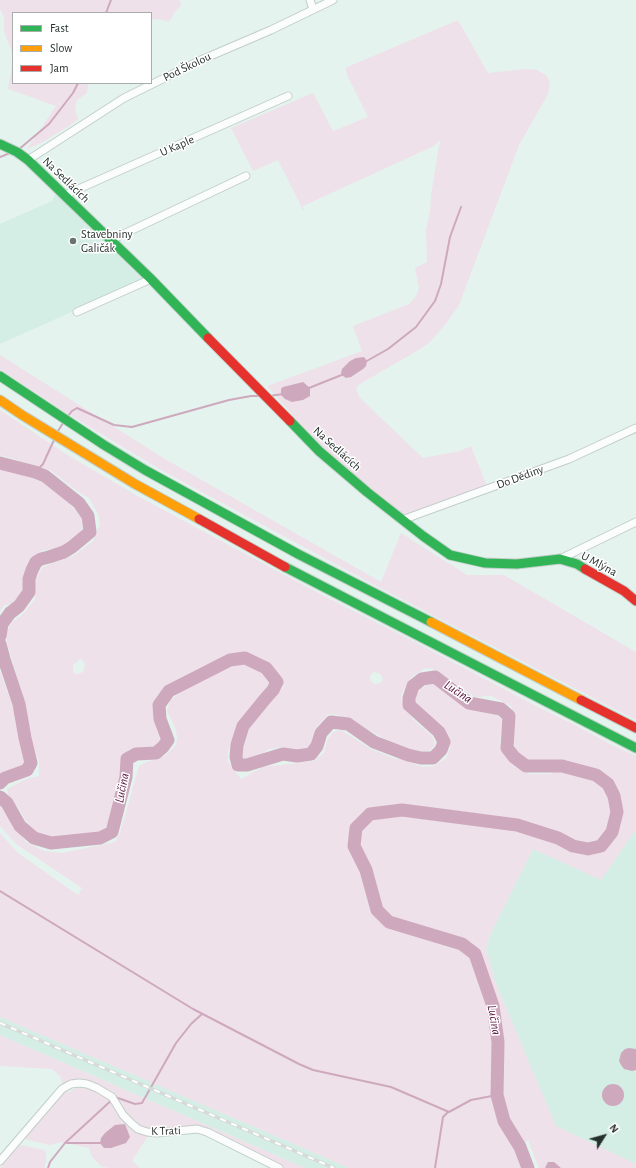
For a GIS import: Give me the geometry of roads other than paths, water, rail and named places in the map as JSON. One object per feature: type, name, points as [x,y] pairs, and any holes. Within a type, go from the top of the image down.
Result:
[{"type":"main road","name":"Na Sedlácích","points":[[0,144],[16,151],[28,160],[65,195],[151,279],[318,451],[422,536],[450,555],[485,563],[517,564],[546,561]]},
{"type":"main road","points":[[0,376],[104,445],[298,554],[636,728]]},
{"type":"main road","points":[[0,400],[135,484],[291,570],[636,748]]},
{"type":"main road","points":[[0,405],[13,413],[22,415]]},
{"type":"main road","name":"U Mlýna","points":[[546,561],[560,559],[578,564],[624,591],[636,601]]},
{"type":"street","points":[[310,0],[313,9]]},
{"type":"street","name":"Pod Školou","points":[[28,160],[124,98],[201,60],[271,30],[333,0]]},
{"type":"street","name":"U Kaple","points":[[65,195],[288,96]]},
{"type":"street","points":[[110,240],[246,176]]},
{"type":"street","points":[[77,312],[151,279]]},
{"type":"street","name":"Do Dědiny","points":[[402,520],[569,459],[636,428]]},
{"type":"street","points":[[560,559],[636,522]]},
{"type":"street","name":"K Trati","points":[[0,1161],[62,1089],[71,1084],[87,1084],[112,1097],[123,1115],[138,1129],[146,1132],[157,1133],[197,1129],[207,1132],[279,1168]]},
{"type":"waterway","points":[[106,12],[111,0]]},
{"type":"waterway","points":[[18,150],[49,124],[73,93],[78,84]]},
{"type":"waterway","points":[[0,157],[10,153]]},
{"type":"waterway","points":[[365,362],[388,349],[416,327],[435,301],[441,284],[450,237],[461,207]]},
{"type":"waterway","points":[[309,388],[344,374]]},
{"type":"waterway","points":[[269,396],[283,394]]},
{"type":"waterway","points":[[68,416],[77,408],[114,425],[132,427],[229,400],[259,396]]},
{"type":"waterway","points":[[58,431],[63,423]]},
{"type":"waterway","points":[[35,472],[43,464],[54,440]]},
{"type":"waterway","name":"Lučina","points":[[0,463],[45,476],[79,503],[88,516],[90,532],[64,552],[36,562],[29,579],[29,592],[19,606],[10,613],[2,624],[0,636]]},
{"type":"waterway","name":"Lučina","points":[[0,644],[19,704],[31,763],[27,770],[5,778],[0,783]]},
{"type":"waterway","name":"Lučina","points":[[0,797],[7,803],[20,826],[34,838],[51,843],[100,838],[112,832],[126,777],[127,759],[136,754],[156,753],[168,740],[160,719],[159,705],[169,691],[230,660],[245,658],[266,668],[277,682],[273,690],[243,726],[237,745],[236,757],[238,765],[247,765],[283,754],[297,756],[311,754],[317,746],[321,733],[331,722],[348,724],[374,742],[408,755],[421,758],[433,758],[441,750],[444,742],[439,732],[409,705],[409,698],[413,686],[422,679],[435,677],[469,703],[501,709],[509,716],[507,748],[514,757],[526,766],[562,766],[596,775],[608,784],[614,796],[617,812],[612,832],[601,846],[588,849],[573,846],[558,838],[517,825],[402,810],[370,814],[356,828],[354,846],[366,870],[377,910],[389,922],[462,944],[475,954],[493,1006],[498,1042],[497,1095],[504,1121],[520,1147],[528,1168]]},
{"type":"waterway","points":[[0,891],[193,1009],[313,1070],[391,1087],[449,1112],[471,1100],[497,1095]]},
{"type":"waterway","points":[[48,1168],[50,1162],[65,1143],[115,1097],[135,1104],[142,1103],[176,1043],[191,1024],[202,1014]]},
{"type":"waterway","points":[[435,1168],[443,1117],[448,1112]]},
{"type":"waterway","points":[[67,1143],[100,1143]]},
{"type":"railway","points":[[0,1023],[334,1168]]},
{"type":"place","name":"Stavebniny Galičák","points":[[73,241]]}]
